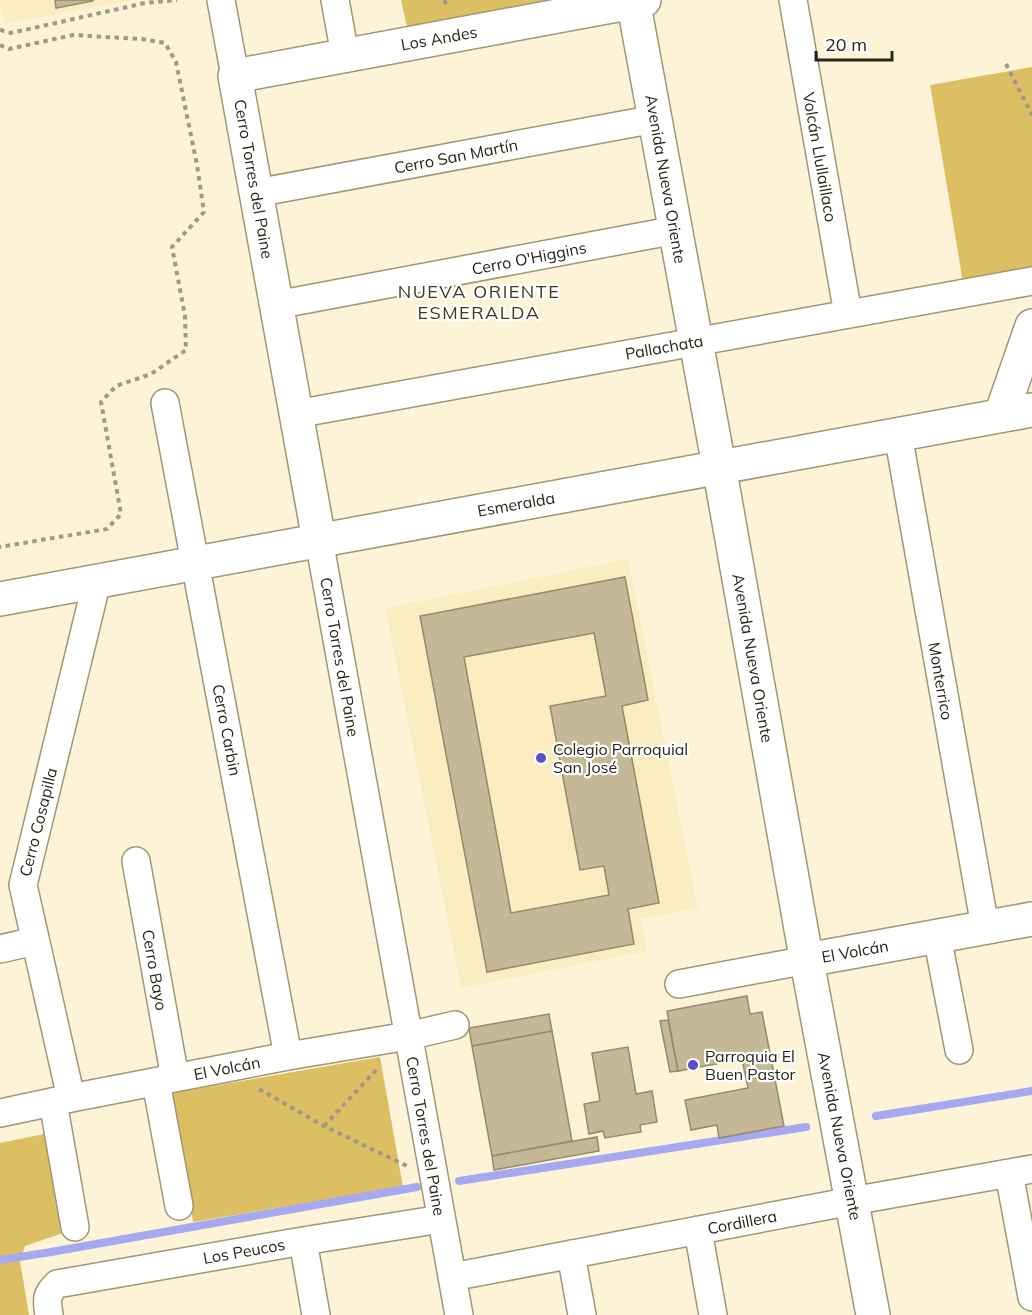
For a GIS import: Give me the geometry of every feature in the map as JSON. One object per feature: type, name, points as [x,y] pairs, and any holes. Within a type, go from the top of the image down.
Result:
[{"type":"street","name":"Cerro Torres del Paine","points":[[221,0],[459,1315]]},
{"type":"street","points":[[335,0],[345,55]]},
{"type":"street","name":"Volcán Llullaillaco","points":[[793,0],[848,314]]},
{"type":"street","name":"Los Andes","points":[[235,76],[637,1]]},
{"type":"street","name":"Avenida Nueva Oriente","points":[[637,1],[655,119],[873,1315]]},
{"type":"street","name":"Cerro San Martín","points":[[256,193],[655,119]]},
{"type":"street","name":"Cerro O'Higgins","points":[[276,305],[676,230]]},
{"type":"street","name":"Pallachata","points":[[296,414],[1032,281]]},
{"type":"street","points":[[1017,412],[1032,327]]},
{"type":"street","name":"Cerro Carbin","points":[[165,403],[288,1056]]},
{"type":"street","name":"Esmeralda","points":[[0,599],[1017,412]]},
{"type":"street","name":"Monterrico","points":[[898,434],[985,927]]},
{"type":"street","name":"Cerro Cosapilla","points":[[75,1227],[62,1100],[35,941],[22,885],[97,581]]},
{"type":"street","name":"Cerro Bayo","points":[[136,861],[180,1206]]},
{"type":"street","name":"El Volcán","points":[[679,984],[1032,919]]},
{"type":"street","points":[[937,936],[959,1050]]},
{"type":"street","points":[[0,949],[35,941]]},
{"type":"street","name":"El Volcán","points":[[0,1113],[288,1056],[455,1026]]},
{"type":"street","points":[[1021,1171],[1032,1297]]},
{"type":"street","name":"Cordillera","points":[[452,1277],[1021,1171]]},
{"type":"street","name":"Los Peucos","points":[[50,1303],[57,1284],[441,1219]]},
{"type":"street","points":[[698,1230],[713,1315]]},
{"type":"street","points":[[303,1241],[316,1315]]},
{"type":"street","points":[[571,1254],[582,1315]]},
{"type":"path","points":[[0,30],[11,33],[145,3],[177,0]]},
{"type":"path","points":[[0,45],[9,49],[73,35],[141,39],[165,43],[176,62],[204,212],[172,247],[185,316],[186,350],[151,374],[116,386],[101,402],[121,514],[107,529],[0,548]]},
{"type":"path","points":[[1006,64],[1032,115]]},
{"type":"path","points":[[324,1126],[408,1036]]},
{"type":"path","points":[[225,1069],[324,1126],[434,1179]]},
{"type":"shaded area","points":[[0,0],[134,0],[4,24]]},
{"type":"shaded area","points":[[401,0],[569,0],[407,27]]},
{"type":"shaded area","points":[[1032,67],[1032,271],[963,283],[930,85]]},
{"type":"shaded area","name":"Colegio Parroquial San José","points":[[628,559],[698,908],[641,919],[647,951],[461,988],[385,608]]},
{"type":"shaded area","points":[[380,1057],[403,1187],[193,1222],[172,1093]]},
{"type":"shaded area","points":[[44,1134],[63,1233],[25,1246],[20,1261],[29,1315],[0,1315],[0,1143]]},
{"type":"building","points":[[55,0],[93,0],[93,1],[56,8]]},
{"type":"building","points":[[625,577],[648,700],[622,706],[659,903],[628,909],[634,944],[487,972],[420,616]],"holes":[[[594,633],[606,696],[550,706],[580,870],[604,866],[609,895],[511,913],[464,657]]]},
{"type":"building","name":"Parroquia El Buen Pastor","points":[[747,996],[750,1014],[762,1012],[784,1126],[719,1138],[717,1125],[691,1130],[685,1100],[748,1088],[742,1059],[678,1071],[667,1011]]},
{"type":"building","points":[[549,1014],[552,1031],[472,1046],[469,1028]]},
{"type":"building","points":[[668,1020],[678,1071],[670,1072],[660,1021]]},
{"type":"building","points":[[552,1031],[572,1141],[492,1156],[472,1046]]},
{"type":"building","points":[[628,1047],[636,1094],[652,1091],[657,1122],[640,1125],[641,1132],[605,1138],[603,1131],[589,1134],[584,1104],[600,1101],[592,1053]]},
{"type":"building","points":[[597,1137],[599,1151],[494,1170],[492,1156]]},
{"type":"waterway","points":[[876,1116],[1032,1091]]},
{"type":"waterway","points":[[459,1181],[806,1127]]},
{"type":"waterway","points":[[0,1260],[417,1187]]},
{"type":"place","name":"Colegio Parroquial San José","points":[[541,758]]},
{"type":"place","name":"Parroquia El Buen Pastor","points":[[693,1065]]},
{"type":"district","name":"NUEVA ORIENTE ESMERALDA","points":[[479,301]]}]
